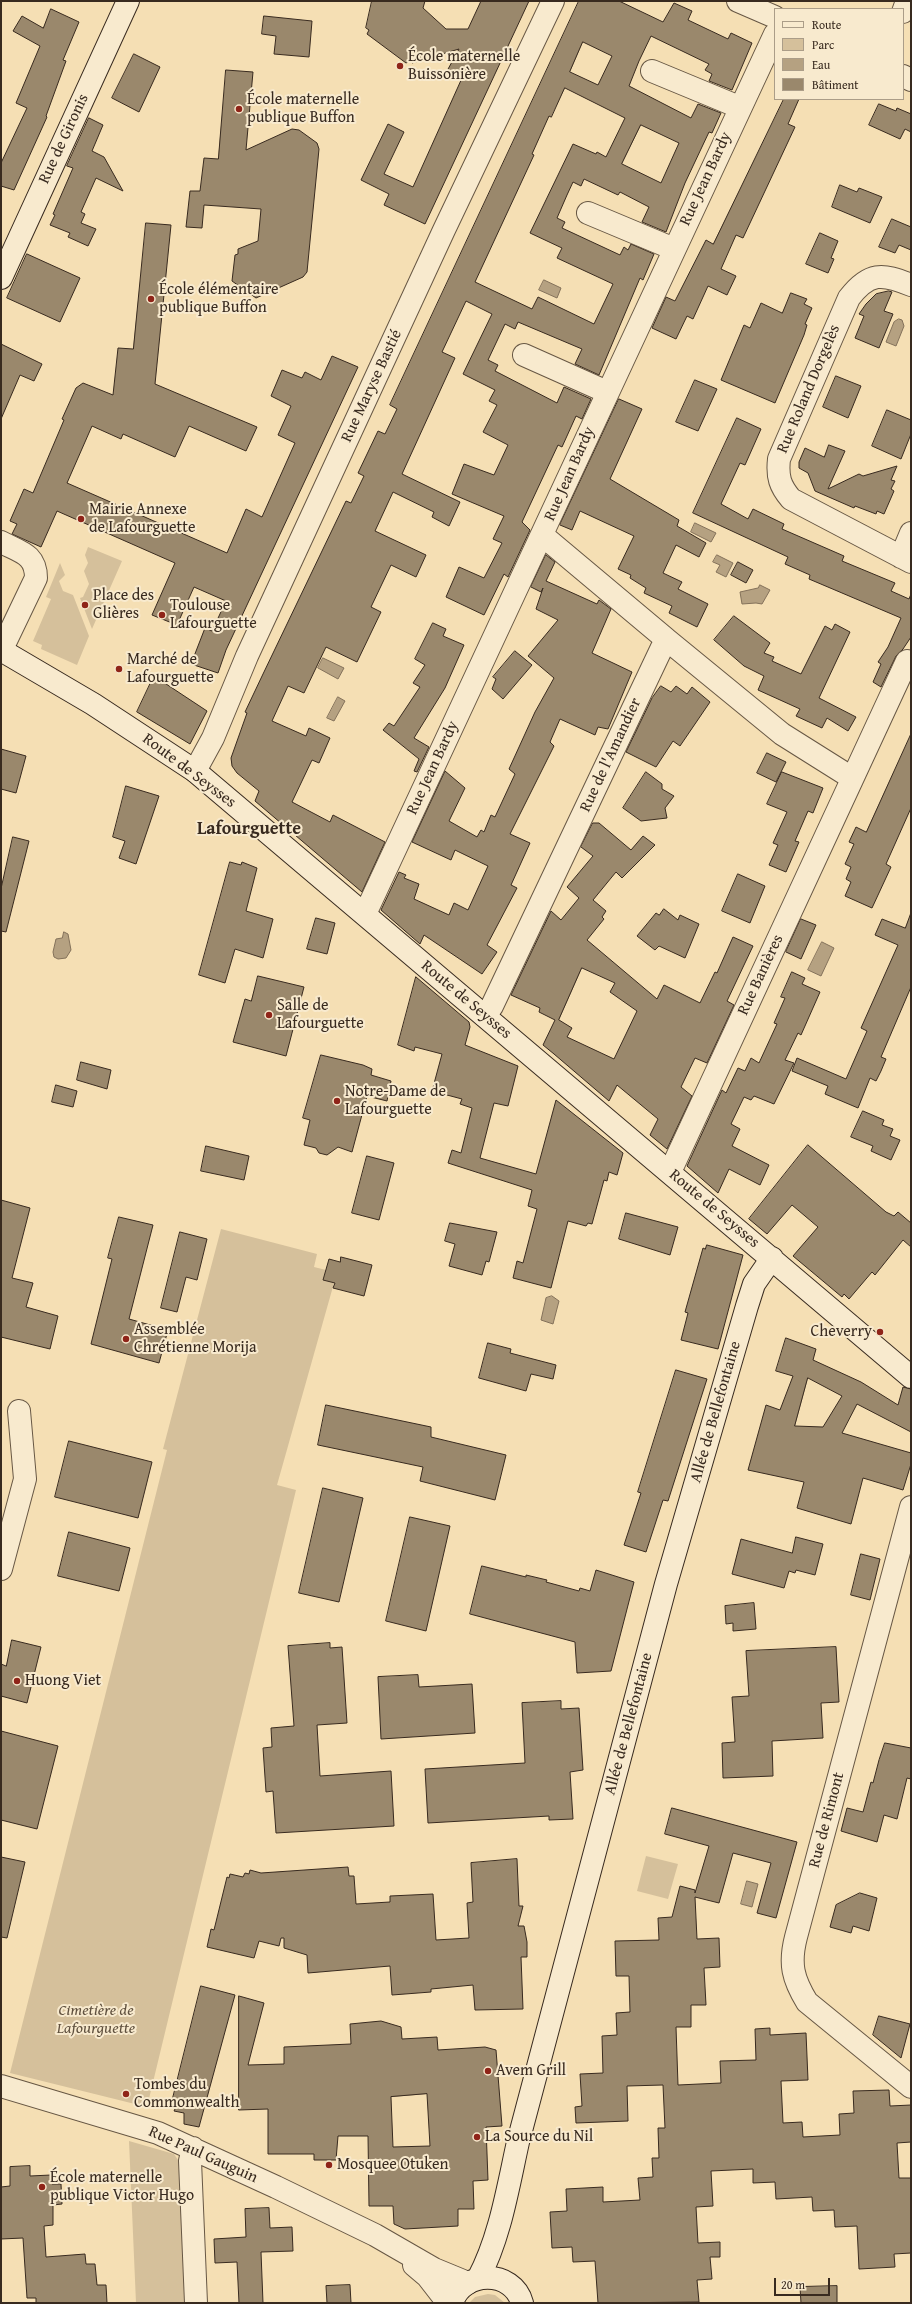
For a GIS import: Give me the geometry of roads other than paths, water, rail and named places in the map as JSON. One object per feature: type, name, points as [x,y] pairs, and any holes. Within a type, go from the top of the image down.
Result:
[{"type":"street","name":"Rue de Gironis","points":[[1,278],[128,1]]},
{"type":"street","name":"Rue Maryse Bastié","points":[[194,772],[211,744],[247,656],[438,242],[553,1]]},
{"type":"street","points":[[738,1],[774,17]]},
{"type":"street","name":"Rue Jean Bardy","points":[[365,914],[542,535],[739,107],[774,36]]},
{"type":"street","points":[[652,71],[739,107]]},
{"type":"street","points":[[588,213],[674,249]]},
{"type":"street","name":"Rue Roland Dorgelès","points":[[906,560],[791,499],[781,487],[777,474],[779,459],[848,298],[859,285],[870,278],[883,276],[911,285]]},
{"type":"street","points":[[524,355],[607,392]]},
{"type":"street","points":[[906,560],[911,533]]},
{"type":"street","points":[[542,535],[782,734],[852,778]]},
{"type":"street","points":[[1,542],[30,557],[34,562],[36,578],[1,651]]},
{"type":"street","name":"Rue de l'Amandier","points":[[485,1016],[494,1002],[666,639]]},
{"type":"street","name":"Route de Seysses","points":[[1,651],[93,704],[194,772],[365,914],[911,1377]]},
{"type":"street","name":"Rue Banières","points":[[670,1172],[907,661]]},
{"type":"street","name":"Allée de Bellefontaine","points":[[452,2303],[457,2293],[473,2281],[485,2265],[506,2197],[518,2142],[676,1546],[754,1284],[772,1258]]},
{"type":"street","points":[[1,1569],[25,1479],[19,1411]]},
{"type":"street","name":"Rue de Rimont","points":[[911,1508],[798,1930],[793,1966],[796,1983],[807,2002],[911,2087]]},
{"type":"street","name":"Rue Paul Gauguin","points":[[1,2086],[158,2133],[193,2148],[375,2235],[395,2248],[452,2277],[473,2281],[486,2277],[504,2281]]},
{"type":"street","points":[[193,2148],[190,2162],[196,2303]]},
{"type":"street","name":"Allée de Bellefontaine","points":[[504,2281],[503,2261],[506,2197]]},
{"type":"street","name":"Rue Paul Gauguin","points":[[395,2248],[427,2276],[448,2303]]},
{"type":"street","points":[[504,2281],[514,2289],[522,2303]]},
{"type":"water","points":[[544,280],[561,288],[557,298],[539,290]]},
{"type":"water","points":[[899,319],[902,320],[904,326],[896,346],[886,342],[894,322]]},
{"type":"water","points":[[695,523],[716,533],[711,542],[691,532]]},
{"type":"water","points":[[717,555],[733,563],[726,577],[716,572],[720,565],[713,562]]},
{"type":"water","points":[[760,585],[770,590],[762,604],[742,604],[740,592],[758,588]]},
{"type":"water","points":[[323,658],[344,668],[338,679],[318,668]]},
{"type":"water","points":[[338,697],[345,701],[334,721],[327,718]]},
{"type":"water","points":[[64,932],[68,934],[71,950],[66,958],[58,959],[54,957],[53,952],[56,939],[62,938]]},
{"type":"water","points":[[822,942],[834,948],[821,976],[808,970]]},
{"type":"water","points":[[552,1296],[559,1301],[553,1324],[541,1320],[546,1298]]},
{"type":"water","points":[[747,1881],[758,1884],[752,1907],[741,1904]]},
{"type":"place","name":"École maternelle Buissonière","points":[[400,66]]},
{"type":"place","name":"École maternelle publique Buffon","points":[[239,109]]},
{"type":"place","name":"École élémentaire publique Buffon","points":[[151,299]]},
{"type":"place","name":"Mairie Annexe de Lafourguette","points":[[81,519]]},
{"type":"place","name":"Place des Glières","points":[[85,605]]},
{"type":"place","name":"Toulouse Lafourguette","points":[[162,615]]},
{"type":"place","name":"Marché de Lafourguette","points":[[119,669]]},
{"type":"place","name":"Salle de Lafourguette","points":[[269,1015]]},
{"type":"place","name":"Notre-Dame de Lafourguette","points":[[337,1101]]},
{"type":"place","name":"Cheverry","points":[[880,1332]]},
{"type":"place","name":"Assemblée Chrétienne Morija","points":[[126,1339]]},
{"type":"place","name":"Huong Viet","points":[[17,1681]]},
{"type":"place","name":"Avem Grill","points":[[488,2071]]},
{"type":"place","name":"Tombes du Commonwealth","points":[[126,2094]]},
{"type":"place","name":"La Source du Nil","points":[[477,2137]]},
{"type":"place","name":"Mosquee Otuken","points":[[329,2165]]},
{"type":"place","name":"École maternelle publique Victor Hugo","points":[[42,2187]]},
{"type":"district","name":"Lafourguette","points":[[249,829]]},
{"type":"park label","name":"Cimetière de Lafourguette","points":[[96,2020]]}]
